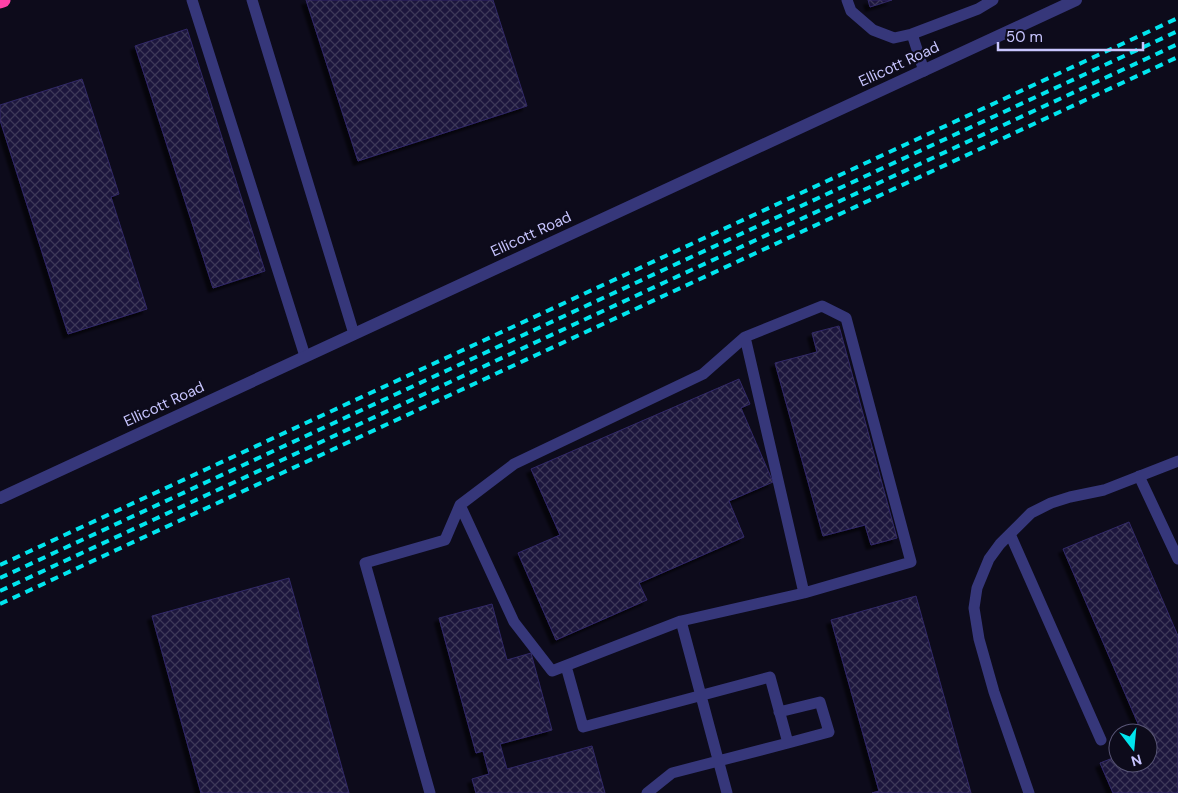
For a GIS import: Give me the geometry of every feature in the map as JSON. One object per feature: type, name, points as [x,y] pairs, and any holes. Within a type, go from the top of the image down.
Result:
[{"type":"street","name":"Ellicott Road","points":[[0,498],[1076,0]]},
{"type":"lane","points":[[192,0],[305,356]]},
{"type":"lane","points":[[252,0],[354,334]]},
{"type":"lane","points":[[847,0],[851,11],[872,30],[894,38],[912,34],[978,9],[993,0]]},
{"type":"lane","points":[[912,34],[924,71]]},
{"type":"lane","points":[[430,793],[366,563],[445,540],[460,505],[514,464],[704,374],[745,337],[822,306],[846,318],[911,562],[804,593],[681,621],[552,671],[514,622],[460,505]]},
{"type":"lane","points":[[745,337],[804,593]]},
{"type":"lane","points":[[1029,793],[994,692],[974,608],[977,588],[989,559],[1000,544],[1031,513],[1051,503],[1104,490],[1178,461]]},
{"type":"lane","points":[[1139,476],[1178,559]]},
{"type":"lane","points":[[1010,534],[1101,740]]},
{"type":"lane","points":[[681,621],[727,793]]},
{"type":"lane","points":[[566,666],[584,727],[770,677],[788,743]]},
{"type":"lane","points":[[647,793],[672,773],[828,732],[820,702],[779,712]]},
{"type":"building","points":[[306,0],[493,0],[527,106],[358,161]]},
{"type":"building","points":[[868,0],[892,0],[870,7]]},
{"type":"building","points":[[187,29],[265,271],[213,288],[135,46]]},
{"type":"building","points":[[82,79],[119,194],[111,197],[147,309],[68,334],[0,120],[0,105]]},
{"type":"building","points":[[839,326],[897,538],[871,545],[865,525],[823,536],[775,363],[817,352],[812,333]]},
{"type":"building","points":[[739,379],[750,404],[741,408],[773,482],[729,501],[744,537],[639,583],[647,600],[556,640],[518,553],[560,535],[531,469]]},
{"type":"building","points":[[1129,522],[1178,636],[1178,793],[1113,793],[1100,763],[1108,760],[1108,773],[1158,773],[1158,723],[1138,723],[1063,549]]},
{"type":"building","points":[[289,578],[349,793],[201,793],[152,616]]},
{"type":"building","points":[[916,596],[971,793],[872,793],[879,791],[831,620]]},
{"type":"building","points":[[492,604],[507,660],[531,653],[552,730],[500,744],[507,769],[592,746],[605,793],[476,793],[472,779],[489,774],[483,751],[476,753],[439,618]]},
{"type":"railway","points":[[0,565],[1178,18]]},
{"type":"railway","points":[[0,578],[1178,31]]},
{"type":"railway","points":[[0,591],[1178,44]]},
{"type":"railway","points":[[0,604],[1178,57]]}]
